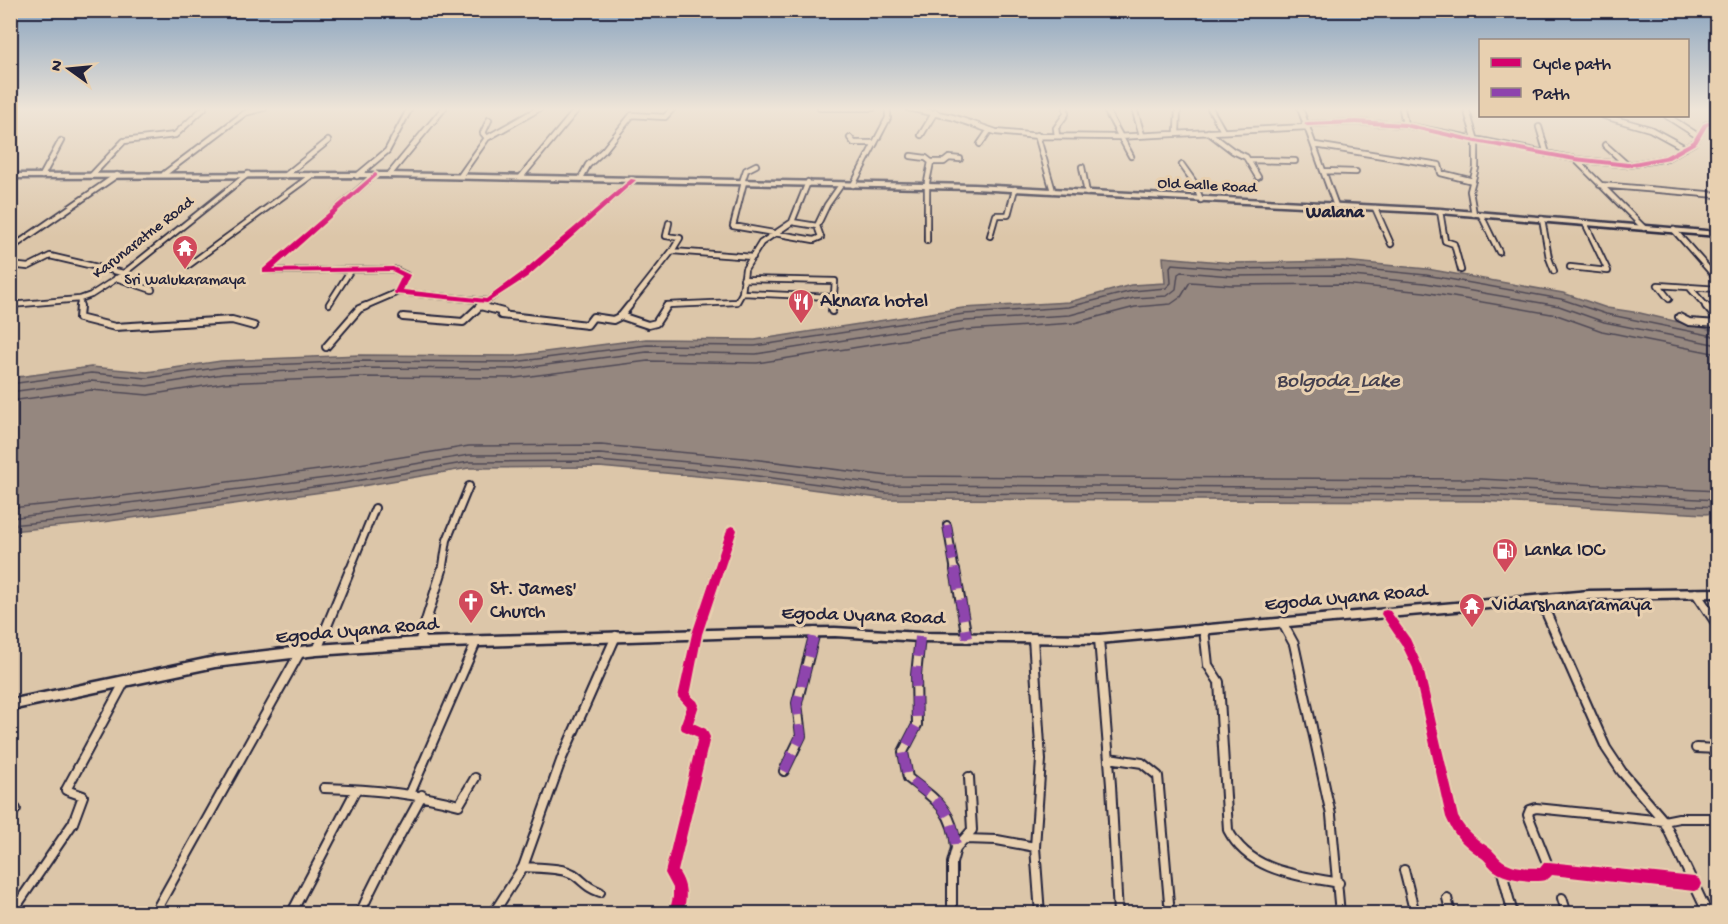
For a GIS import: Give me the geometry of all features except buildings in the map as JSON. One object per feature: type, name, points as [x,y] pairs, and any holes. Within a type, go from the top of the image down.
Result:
[{"type":"highway","name":"Old Galle Road","points":[[10,176],[389,175],[927,186],[1478,214],[1718,234]]},
{"type":"main road","name":"Egoda Uyana Road","points":[[10,705],[215,662],[299,654],[316,650],[419,643],[815,632],[920,637],[1099,639],[1589,595],[1718,593]]},
{"type":"street","points":[[42,176],[56,151]]},
{"type":"street","points":[[92,175],[114,151]]},
{"type":"street","points":[[164,174],[194,151]]},
{"type":"street","points":[[286,175],[315,151]]},
{"type":"street","points":[[357,176],[387,151]]},
{"type":"street","points":[[389,175],[411,151]]},
{"type":"street","points":[[461,176],[479,151]]},
{"type":"street","points":[[521,177],[542,151]]},
{"type":"street","points":[[581,178],[588,165],[603,151]]},
{"type":"street","points":[[853,185],[871,151]]},
{"type":"street","points":[[1042,151],[1053,191]]},
{"type":"street","points":[[1128,151],[1131,156]]},
{"type":"street","points":[[1236,151],[1249,160],[1258,177]]},
{"type":"street","points":[[1317,151],[1336,206]]},
{"type":"street","points":[[1348,151],[1439,165],[1442,166],[1441,173],[1473,181]]},
{"type":"street","points":[[1476,151],[1476,168],[1470,191],[1478,214],[1499,252]]},
{"type":"street","points":[[1536,151],[1575,159],[1628,165],[1667,158],[1679,151]]},
{"type":"street","points":[[1612,151],[1628,165]]},
{"type":"street","points":[[911,156],[926,158],[931,162],[944,162],[949,158],[960,159]]},
{"type":"street","points":[[1575,159],[1644,228]]},
{"type":"street","points":[[1249,160],[1295,161]]},
{"type":"street","points":[[927,241],[927,186],[931,162]]},
{"type":"street","points":[[756,165],[746,171],[733,226],[814,240],[821,237],[817,225],[841,185]]},
{"type":"street","points":[[1182,165],[1194,182],[1201,200]]},
{"type":"street","points":[[1082,166],[1087,193]]},
{"type":"street","points":[[1324,171],[1356,172]]},
{"type":"street","name":"Karunaratne Road","points":[[10,305],[80,299],[123,273],[248,174]]},
{"type":"street","points":[[10,249],[117,175]]},
{"type":"street","points":[[189,265],[312,175]]},
{"type":"street","points":[[375,175],[266,271],[393,269],[406,275],[398,292]]},
{"type":"street","points":[[403,316],[463,322],[480,306],[524,275],[633,180]]},
{"type":"street","points":[[621,316],[648,325],[656,323],[667,305],[738,302],[742,293],[745,269],[761,243],[792,222],[808,182]]},
{"type":"street","points":[[1600,185],[1718,195]]},
{"type":"street","points":[[990,236],[996,215],[1008,215],[1015,189]]},
{"type":"street","points":[[1375,208],[1391,244]]},
{"type":"street","points":[[1440,212],[1444,224],[1445,241],[1454,244],[1461,270]]},
{"type":"street","points":[[1542,219],[1549,258],[1554,271]]},
{"type":"street","points":[[792,222],[817,225]]},
{"type":"street","points":[[480,306],[503,312],[501,315],[506,318],[536,318],[587,325],[593,317],[613,320],[621,316],[680,238],[666,236],[669,223]]},
{"type":"street","points":[[1570,267],[1608,271],[1585,223]]},
{"type":"street","points":[[1674,230],[1718,280]]},
{"type":"street","points":[[672,251],[753,257]]},
{"type":"street","points":[[10,265],[28,267],[50,256],[123,273]]},
{"type":"street","points":[[328,304],[350,271]]},
{"type":"street","points":[[116,278],[152,290]]},
{"type":"street","points":[[743,279],[835,281],[831,297],[834,302],[832,311]]},
{"type":"street","points":[[1669,299],[1658,285],[1718,289]]},
{"type":"street","points":[[1689,286],[1718,322]]},
{"type":"street","points":[[326,347],[359,309],[398,292],[487,301]]},
{"type":"street","points":[[742,293],[831,297]]},
{"type":"street","points":[[80,299],[79,318],[115,327],[232,320],[254,326]]},
{"type":"street","points":[[1679,317],[1689,322],[1718,322]]},
{"type":"street","points":[[419,643],[440,582],[447,540],[469,486]]},
{"type":"street","points":[[316,650],[375,508]]},
{"type":"street","points":[[947,525],[967,638]]},
{"type":"street","points":[[676,914],[681,892],[680,884],[671,873],[704,737],[702,733],[686,726],[693,705],[684,696],[697,634],[732,530]]},
{"type":"street","points":[[1696,593],[1718,626]]},
{"type":"street","points":[[1541,601],[1606,748],[1622,772],[1664,821],[1708,914]]},
{"type":"street","points":[[1386,615],[1406,642],[1418,668],[1456,827],[1469,842],[1487,854],[1501,868],[1513,914]]},
{"type":"street","points":[[1282,622],[1294,644],[1331,815],[1339,883],[1340,914]]},
{"type":"street","points":[[1204,629],[1208,665],[1219,682],[1221,694],[1228,830],[1232,842],[1256,863],[1339,883]]},
{"type":"street","points":[[784,771],[799,743],[801,731],[795,712],[796,703],[815,632]]},
{"type":"street","points":[[493,914],[524,867],[562,758],[616,636]]},
{"type":"street","points":[[920,637],[916,675],[917,725],[903,752],[905,770],[908,777],[950,815],[955,826],[952,914]]},
{"type":"street","points":[[1033,638],[1041,760],[1035,847],[1040,914]]},
{"type":"street","points":[[1099,639],[1118,914]]},
{"type":"street","points":[[410,794],[476,642]]},
{"type":"street","points":[[154,914],[299,654]]},
{"type":"street","points":[[11,914],[73,823],[83,796],[66,790],[125,681]]},
{"type":"street","points":[[1696,748],[1718,749]]},
{"type":"street","points":[[1109,758],[1143,763],[1153,768],[1158,776],[1169,903]]},
{"type":"street","points":[[956,848],[972,830],[969,777]]},
{"type":"street","points":[[324,788],[369,789],[422,795],[459,805],[476,778]]},
{"type":"street","points":[[291,914],[356,790]]},
{"type":"street","points":[[360,914],[376,876],[389,859],[422,795]]},
{"type":"street","points":[[1549,868],[1528,815],[1530,810],[1536,808],[1664,821],[1679,818],[1718,818]]},
{"type":"street","points":[[965,839],[997,840],[1035,847]]},
{"type":"street","points":[[524,867],[575,873],[585,886],[600,892]]},
{"type":"street","points":[[1501,868],[1539,875],[1545,874],[1549,868]]},
{"type":"street","points":[[1549,868],[1694,884]]},
{"type":"street","points":[[1404,870],[1415,914]]},
{"type":"street","points":[[1562,897],[1567,914]]},
{"type":"street","points":[[1447,898],[1451,914]]},
{"type":"water","name":"Bolgoda_Lake","points":[[1163,257],[1232,263],[1343,261],[1427,269],[1563,293],[1607,308],[1640,313],[1717,331],[1717,513],[1481,501],[886,499],[741,480],[599,467],[469,468],[344,489],[95,523],[11,531],[11,378],[91,367],[147,372],[221,361],[359,355],[514,356],[646,339],[755,340],[963,308],[1069,302],[1131,285],[1165,283]]},
{"type":"marked path","points":[[947,525],[967,638]]},
{"type":"marked path","points":[[784,771],[800,741],[797,703],[815,632]]},
{"type":"marked path","points":[[920,637],[916,675],[917,725],[903,752],[908,778],[936,800],[948,814],[955,834],[956,848]]},
{"type":"cycle path","points":[[1532,151],[1628,165],[1667,158],[1679,151]]},
{"type":"cycle path","points":[[375,175],[266,271],[393,269],[406,275],[398,292],[487,301],[524,275],[633,180]]},
{"type":"cycle path","points":[[676,914],[680,897],[679,888],[671,873],[704,737],[702,733],[686,726],[693,705],[684,697],[697,634],[732,530]]},
{"type":"cycle path","points":[[1386,614],[1406,642],[1418,668],[1452,817],[1458,830],[1467,839],[1500,867],[1518,873],[1545,874],[1549,868],[1694,884]]},
{"type":"place","name":"Sri Walukaramaya","points":[[185,271]]},
{"type":"place","name":"Aknara hotel","points":[[801,325]]},
{"type":"place","name":"Lanka IOC","points":[[1505,574]]},
{"type":"place","name":"St. James' Church","points":[[471,625]]},
{"type":"place","name":"Vidarshanaramaya","points":[[1472,629]]},
{"type":"district","name":"Walana","points":[[1335,213]]}]
